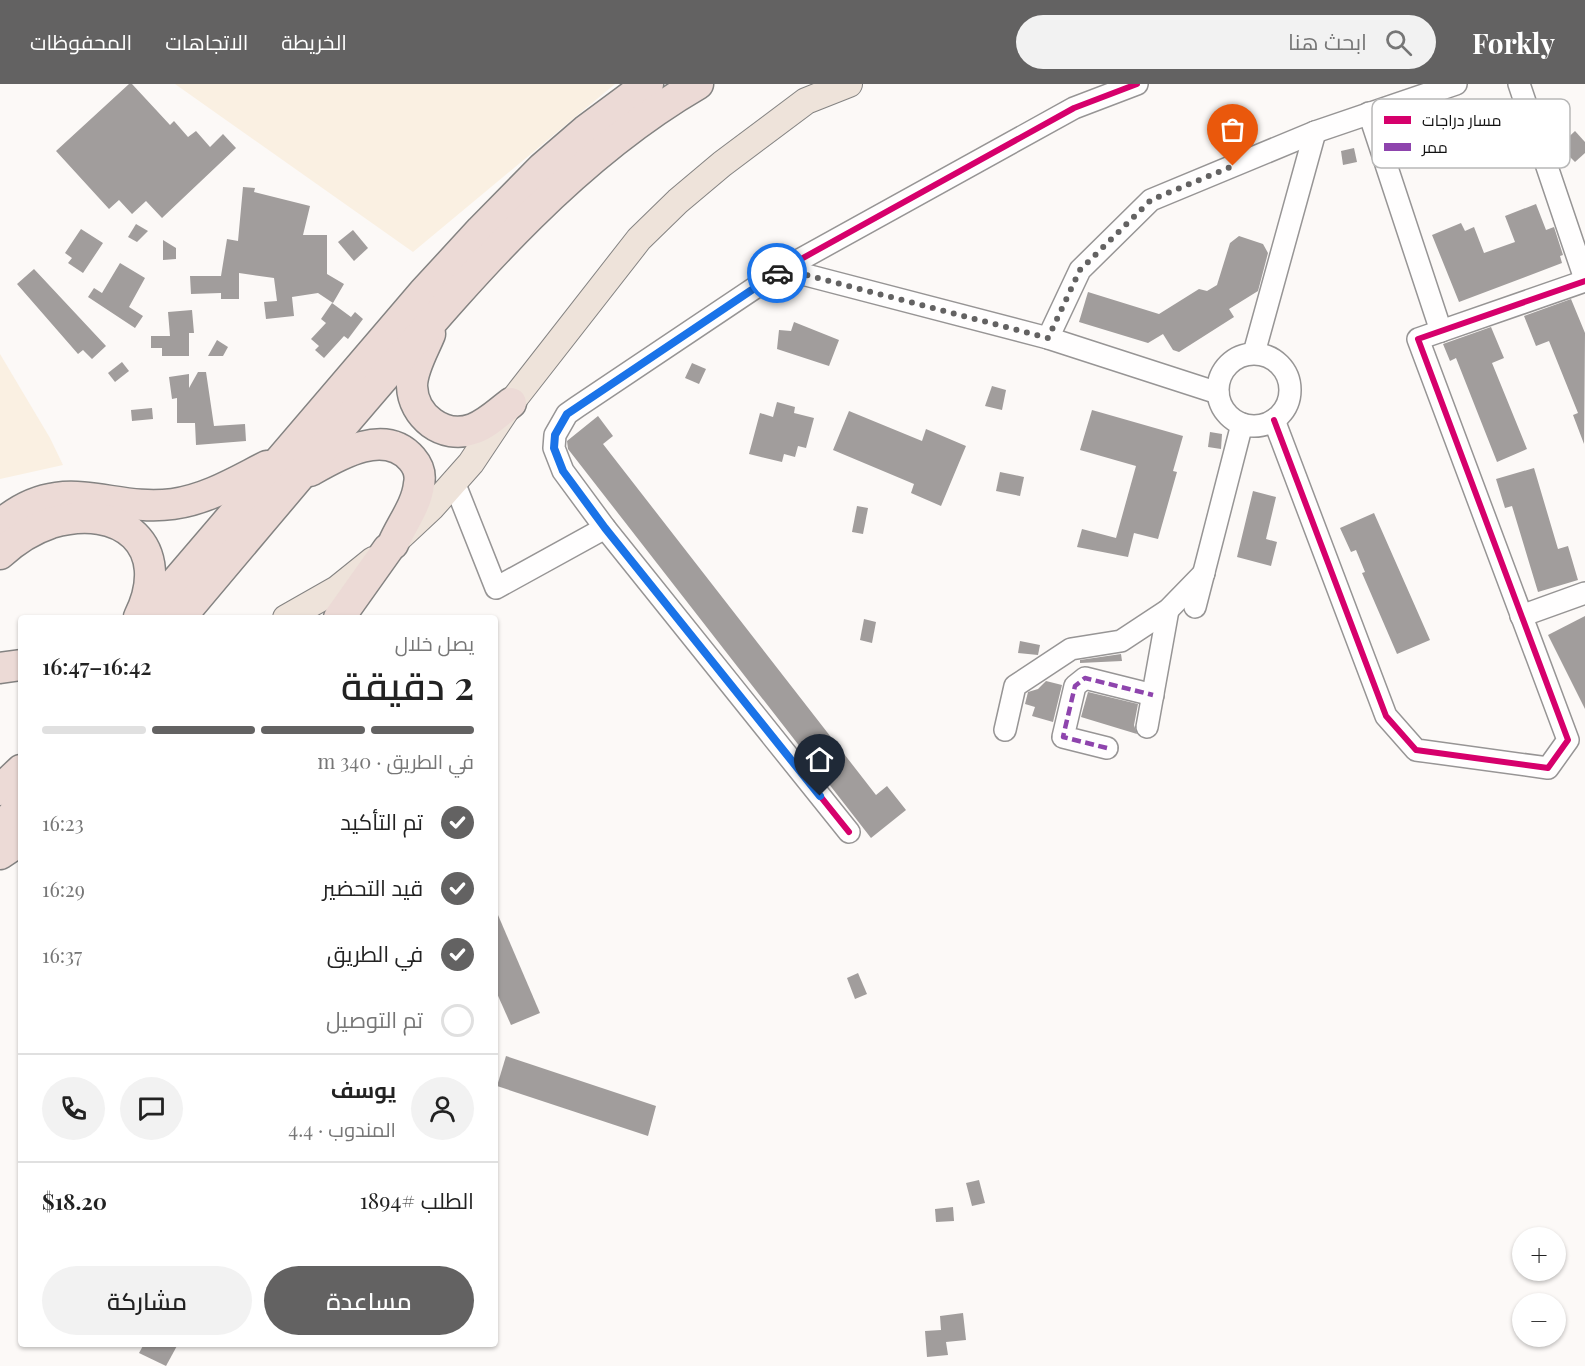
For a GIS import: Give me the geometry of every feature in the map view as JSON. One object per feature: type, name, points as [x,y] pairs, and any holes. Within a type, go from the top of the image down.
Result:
[{"type":"highway","points":[[182,615],[289,469],[423,293],[513,196],[586,130],[648,84]]},
{"type":"highway","points":[[148,615],[503,245],[592,159],[661,105],[698,84]]},
{"type":"highway","points":[[439,314],[412,384],[414,401],[422,415],[435,426],[461,432],[475,428],[511,403]]},
{"type":"highway","points":[[0,525],[10,516],[38,503],[70,495],[145,505],[171,505],[198,500],[289,469],[328,461],[367,445],[388,445],[405,451],[417,465],[420,482],[418,493],[390,546],[341,615]]},
{"type":"highway","points":[[0,554],[27,534],[50,524],[76,519],[117,522],[144,546],[150,560],[152,579],[149,594],[140,615]]},
{"type":"highway","points":[[0,776],[18,769]]},
{"type":"highway","points":[[0,790],[18,771]]},
{"type":"highway","points":[[0,830],[18,809]]},
{"type":"highway","points":[[0,854],[18,842]]},
{"type":"main road","points":[[291,615],[337,589],[390,546],[432,507],[454,482],[511,403],[639,239],[678,201],[806,101],[849,84]]},
{"type":"street","points":[[849,832],[605,528],[557,460],[555,442],[559,424],[577,407],[783,269],[1074,108],[1137,84]]},
{"type":"street","points":[[1410,99],[1456,84]]},
{"type":"street","points":[[1519,84],[1524,99]]},
{"type":"street","points":[[1048,338],[1080,270],[1151,200],[1314,132],[1370,112],[1372,118]]},
{"type":"street","points":[[1254,353],[1314,132]]},
{"type":"street","points":[[1388,168],[1442,331]]},
{"type":"street","points":[[1274,420],[1386,716],[1416,750],[1548,768],[1568,740],[1418,339],[1585,280],[1547,168]]},
{"type":"street","points":[[783,269],[1048,338],[1218,393]]},
{"type":"street","points":[[1254,353],[1275,360],[1288,379],[1288,402],[1274,420],[1263,425],[1242,424],[1228,416],[1218,393],[1218,381],[1227,365],[1242,355],[1254,353]]},
{"type":"street","points":[[1195,607],[1242,424]]},
{"type":"street","points":[[454,482],[496,588],[605,528]]},
{"type":"street","points":[[1005,730],[1015,686],[1071,649],[1121,641],[1168,610],[1204,573]]},
{"type":"street","points":[[1521,616],[1585,593]]},
{"type":"street","points":[[1147,728],[1168,610]]},
{"type":"street","points":[[1107,748],[1063,737],[1075,686],[1085,678],[1153,695]]},
{"type":"shaded area","points":[[175,84],[615,84],[413,252]]},
{"type":"shaded area","points":[[0,354],[50,438],[63,465],[0,479]]},
{"type":"building","points":[[129,84],[132,84],[170,125],[174,121],[188,137],[196,131],[210,147],[223,134],[236,148],[162,218],[146,201],[132,214],[119,200],[109,209],[56,151]]},
{"type":"building","points":[[1575,131],[1585,142],[1585,153],[1575,162],[1570,157],[1570,136]]},
{"type":"building","points":[[1354,148],[1357,162],[1343,165],[1341,151]]},
{"type":"building","points":[[243,187],[255,188],[254,192],[310,206],[303,235],[327,235],[327,274],[344,284],[333,303],[318,293],[292,297],[294,316],[266,319],[264,302],[277,301],[274,278],[239,273],[239,299],[221,299],[221,293],[191,294],[190,276],[221,276],[227,239],[238,241]]},
{"type":"building","points":[[1536,204],[1546,230],[1554,227],[1563,255],[1560,256],[1562,263],[1459,302],[1432,235],[1461,223],[1465,231],[1474,227],[1484,253],[1515,242],[1505,216]]},
{"type":"building","points":[[136,224],[148,231],[137,242],[128,237]]},
{"type":"building","points":[[81,229],[103,243],[83,273],[68,263],[72,258],[65,253]]},
{"type":"building","points":[[353,230],[368,248],[354,261],[338,242]]},
{"type":"building","points":[[1239,236],[1263,244],[1268,253],[1258,291],[1229,309],[1234,317],[1179,352],[1173,350],[1163,334],[1148,343],[1079,322],[1088,292],[1159,314],[1199,289],[1207,291],[1217,285],[1230,243]]},
{"type":"building","points":[[163,240],[176,248],[176,259],[163,260]]},
{"type":"building","points":[[120,263],[145,278],[129,307],[143,316],[135,328],[88,297],[94,288],[102,293]]},
{"type":"building","points":[[34,269],[106,346],[92,359],[83,350],[78,354],[17,284]]},
{"type":"building","points":[[1571,299],[1585,333],[1584,444],[1573,415],[1578,413],[1549,341],[1536,346],[1524,316]]},
{"type":"building","points":[[332,303],[351,317],[355,312],[363,319],[348,339],[344,336],[324,358],[315,350],[319,346],[311,339],[326,323],[321,319]]},
{"type":"building","points":[[192,310],[194,333],[189,333],[189,356],[162,356],[162,348],[151,348],[151,336],[170,336],[168,312]]},
{"type":"building","points":[[794,322],[839,340],[829,366],[777,349],[779,330],[791,331]]},
{"type":"building","points":[[1491,327],[1504,358],[1492,363],[1527,449],[1497,462],[1456,358],[1450,361],[1443,344]]},
{"type":"building","points":[[217,340],[228,347],[223,356],[208,356]]},
{"type":"building","points":[[122,362],[129,371],[115,382],[108,373]]},
{"type":"building","points":[[692,363],[706,369],[699,384],[685,378]]},
{"type":"building","points":[[198,372],[206,372],[214,426],[245,424],[246,441],[196,445],[195,423],[177,423],[177,398],[172,399],[169,377],[189,374],[189,388]]},
{"type":"building","points":[[992,386],[1006,390],[1002,410],[985,406]]},
{"type":"building","points":[[777,402],[795,407],[794,413],[814,418],[806,448],[798,446],[795,457],[784,454],[782,462],[749,454],[760,413],[773,417]]},
{"type":"building","points":[[152,408],[153,419],[132,421],[131,410]]},
{"type":"building","points":[[1092,410],[1183,436],[1173,471],[1177,472],[1158,539],[1134,533],[1128,557],[1077,547],[1082,529],[1116,538],[1136,466],[1080,450]]},
{"type":"building","points":[[849,411],[922,441],[926,429],[966,446],[941,506],[911,493],[914,484],[833,450]]},
{"type":"building","points":[[598,416],[613,436],[603,444],[876,795],[887,786],[906,810],[871,838],[568,449],[567,441]]},
{"type":"building","points":[[1210,432],[1222,434],[1221,449],[1208,447]]},
{"type":"building","points":[[1534,468],[1558,549],[1568,546],[1578,580],[1538,592],[1512,506],[1505,508],[1496,479]]},
{"type":"building","points":[[1000,472],[1024,477],[1020,496],[996,491]]},
{"type":"building","points":[[1253,491],[1276,497],[1266,539],[1277,542],[1271,566],[1237,557]]},
{"type":"building","points":[[857,506],[868,508],[863,534],[852,532]]},
{"type":"building","points":[[1374,513],[1430,640],[1397,654],[1362,573],[1365,572],[1356,550],[1351,552],[1340,528]]},
{"type":"building","points":[[1585,616],[1585,709],[1548,635]]},
{"type":"building","points":[[864,619],[876,622],[872,643],[860,640]]},
{"type":"building","points":[[1020,641],[1040,645],[1038,655],[1018,653]]},
{"type":"building","points":[[1121,654],[1122,661],[1080,663],[1080,660]]},
{"type":"building","points":[[1046,681],[1062,685],[1053,722],[1032,716],[1035,707],[1025,704],[1028,692],[1038,689]]},
{"type":"building","points":[[1088,692],[1138,704],[1134,725],[1137,734],[1081,717]]},
{"type":"building","points":[[498,915],[540,1013],[511,1025],[498,996]]},
{"type":"building","points":[[858,973],[867,994],[855,999],[847,978]]},
{"type":"building","points":[[506,1056],[656,1106],[648,1136],[498,1086]]},
{"type":"building","points":[[979,1180],[985,1203],[972,1206],[966,1183]]},
{"type":"building","points":[[953,1207],[954,1221],[936,1222],[935,1209]]},
{"type":"building","points":[[963,1313],[966,1340],[946,1342],[948,1355],[927,1357],[925,1331],[941,1330],[940,1316]]},
{"type":"building","points":[[142,1347],[176,1347],[166,1366],[139,1353]]},
{"type":"marked path","points":[[1107,748],[1063,737],[1075,686],[1085,678],[1153,695]]},
{"type":"cycle path","points":[[849,832],[605,528],[563,471],[554,448],[555,435],[567,414],[783,269],[1074,108],[1137,84]]},
{"type":"cycle path","points":[[1274,420],[1386,716],[1416,750],[1548,768],[1568,740],[1418,339],[1585,281]]},
{"type":"way so far","points":[[777,273],[783,269],[1048,338],[1080,270],[1151,200],[1233,166]]},
{"type":"route","points":[[777,273],[567,414],[559,424],[554,448],[563,471],[605,528],[820,796]]}]
